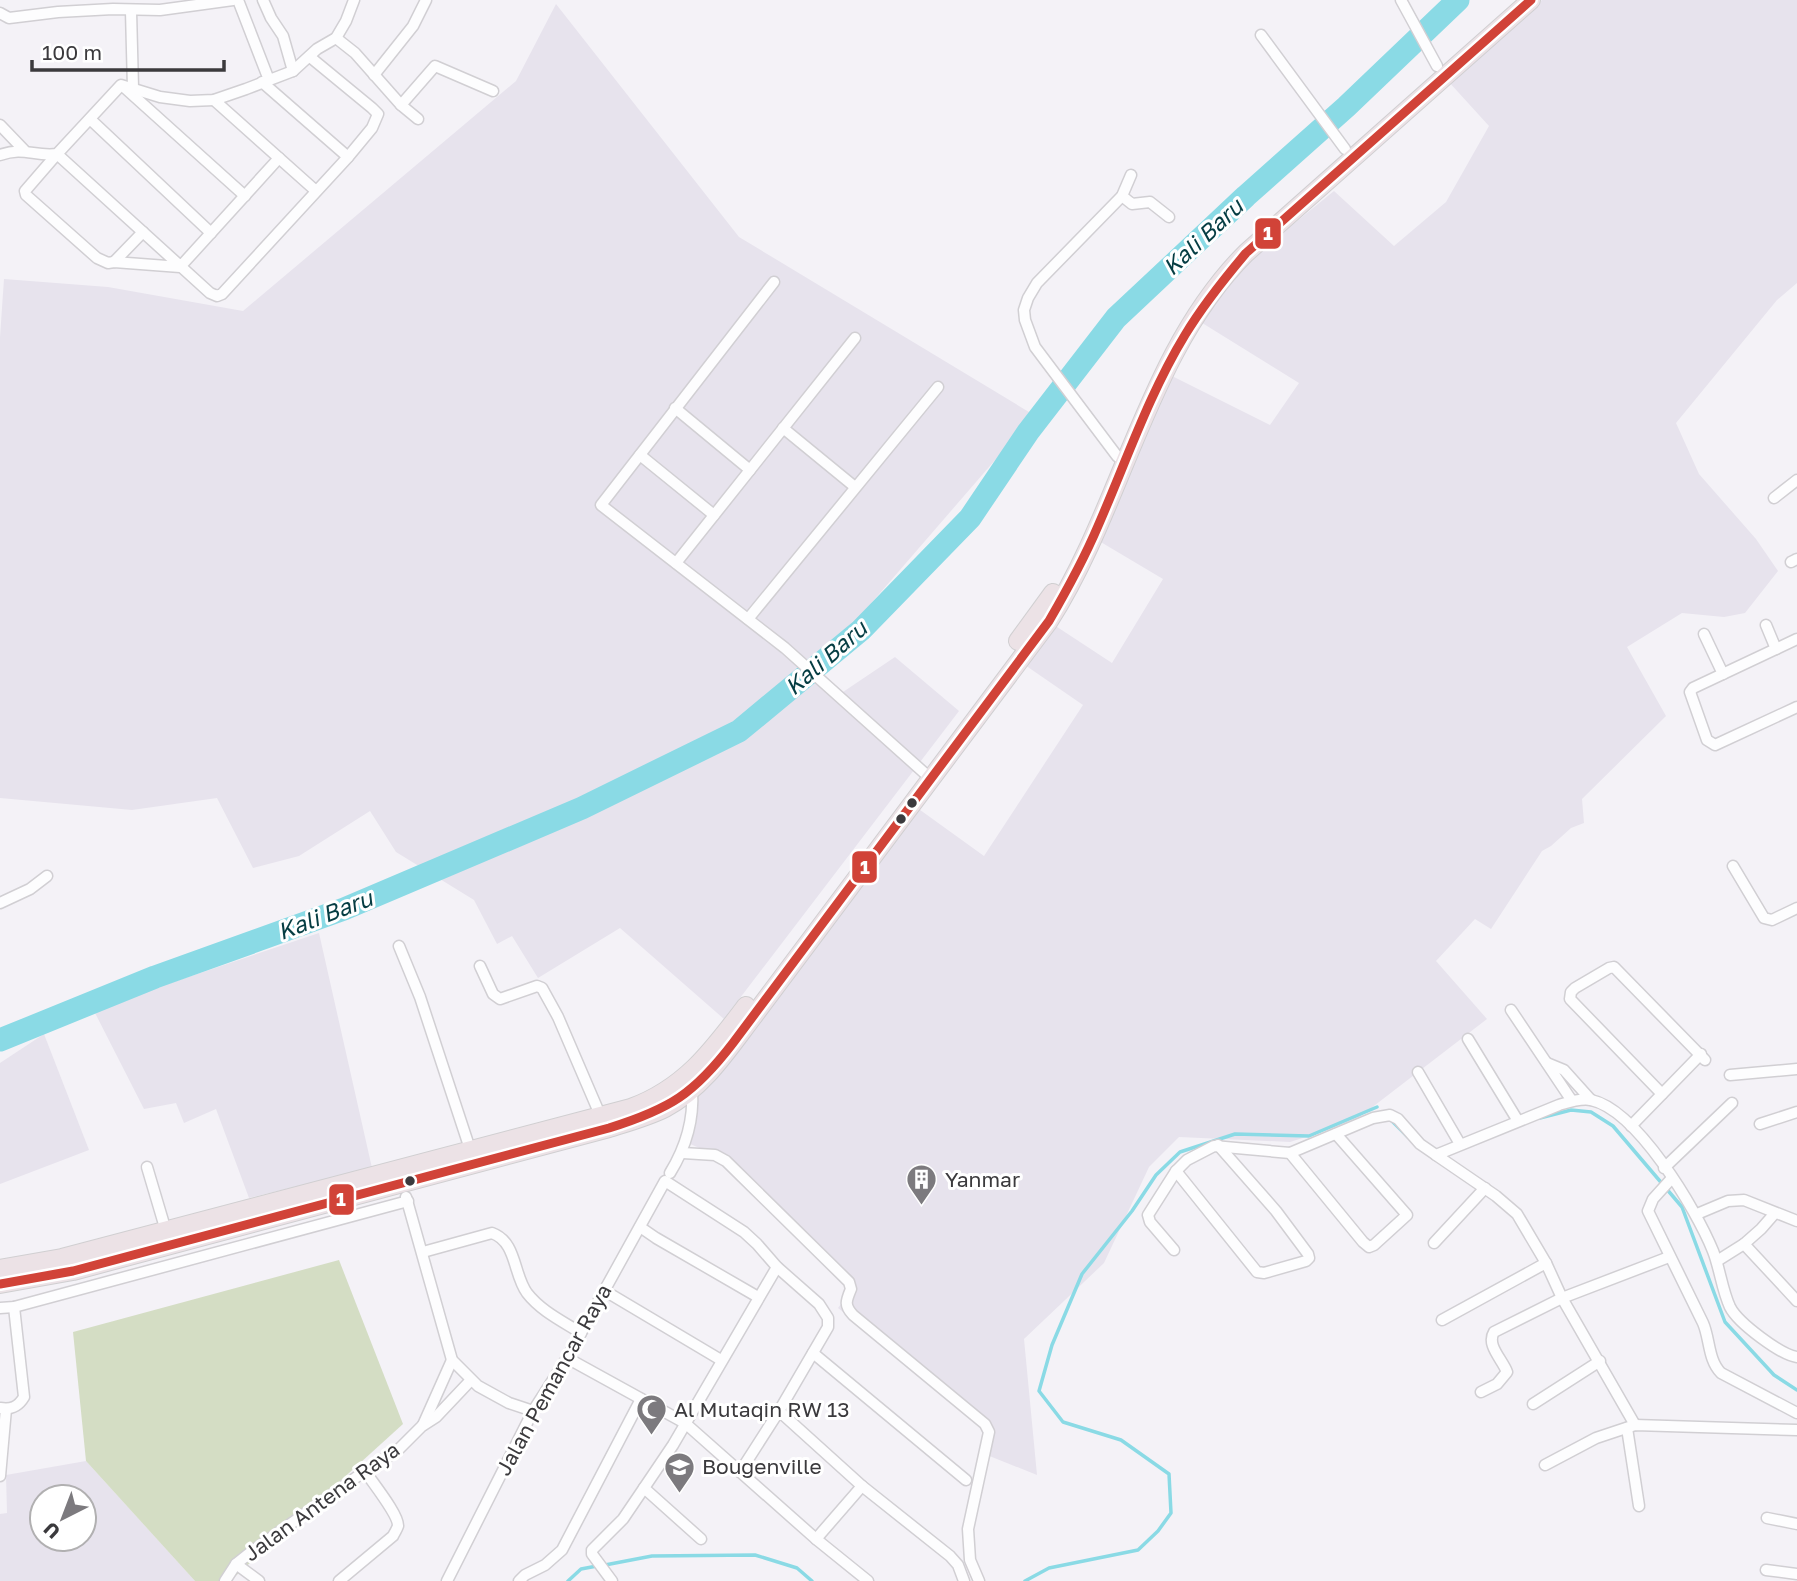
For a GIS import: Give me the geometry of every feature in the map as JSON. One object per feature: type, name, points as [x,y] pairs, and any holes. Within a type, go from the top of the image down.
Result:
[{"type":"highway","points":[[0,1284],[73,1271],[400,1175],[470,1149],[601,1117],[648,1101],[671,1089],[693,1072],[926,774],[1027,639],[1053,614],[1099,529],[1121,459],[1160,354],[1207,277],[1226,256],[1345,149],[1434,59],[1513,0]]},
{"type":"highway","points":[[1121,459],[1183,335],[1231,267],[1531,0]]},
{"type":"highway","points":[[0,1269],[62,1258],[641,1118],[664,1108],[692,1090],[708,1075],[752,1018],[926,774]]},
{"type":"street","points":[[0,13],[9,18],[58,12],[198,7],[233,0]]},
{"type":"street","points":[[238,0],[265,81],[348,157]]},
{"type":"street","points":[[263,0],[283,36],[293,71]]},
{"type":"street","points":[[121,85],[160,97],[190,101],[214,100],[293,71],[317,49],[336,38],[354,0]]},
{"type":"street","points":[[374,75],[413,26],[426,0]]},
{"type":"street","points":[[1401,0],[1434,59]]},
{"type":"street","points":[[131,10],[133,88]]},
{"type":"street","points":[[1261,35],[1345,149]]},
{"type":"street","points":[[336,38],[355,53],[401,105],[418,119]]},
{"type":"street","points":[[0,155],[24,150],[45,156],[57,155],[180,267],[217,296],[222,294],[348,157],[372,128],[378,114],[310,57]]},
{"type":"street","points":[[401,105],[436,66],[493,91]]},
{"type":"street","points":[[121,85],[26,187],[26,195],[85,250],[108,263],[180,267]]},
{"type":"street","points":[[121,85],[245,196]]},
{"type":"street","points":[[214,100],[316,191]]},
{"type":"street","points":[[90,119],[211,233]]},
{"type":"street","points":[[0,125],[24,150]]},
{"type":"street","points":[[180,267],[279,158]]},
{"type":"street","points":[[1121,459],[1042,357],[1028,330],[1024,310],[1037,283],[1122,196],[1131,175]]},
{"type":"street","points":[[1122,196],[1132,204],[1150,202],[1169,217]]},
{"type":"street","points":[[114,262],[143,232]]},
{"type":"street","points":[[774,282],[601,505],[785,648],[926,774]]},
{"type":"street","points":[[676,563],[855,338]]},
{"type":"street","points":[[748,619],[938,387]]},
{"type":"street","points":[[676,408],[750,470]]},
{"type":"street","points":[[783,428],[855,487]]},
{"type":"street","points":[[640,455],[715,515]]},
{"type":"street","points":[[1774,498],[1797,480]]},
{"type":"street","points":[[1766,625],[1776,649]]},
{"type":"street","points":[[1704,634],[1723,674]]},
{"type":"street","points":[[1797,639],[1693,688],[1690,692],[1707,740],[1711,744],[1719,743],[1797,707]]},
{"type":"street","points":[[1732,866],[1764,918],[1769,921],[1797,908]]},
{"type":"street","points":[[0,903],[30,889],[47,876]]},
{"type":"street","points":[[399,946],[470,1149]]},
{"type":"street","points":[[480,967],[493,994],[500,999],[537,986],[542,988],[558,1017],[601,1117]]},
{"type":"street","points":[[1631,1126],[1703,1057],[1614,967],[1571,992],[1570,999],[1662,1094]]},
{"type":"street","points":[[1511,1010],[1572,1101]]},
{"type":"street","points":[[1468,1039],[1518,1121]]},
{"type":"street","points":[[1547,1063],[1564,1070],[1591,1100],[1610,1108],[1631,1126],[1664,1168],[1666,1184],[1697,1214],[1717,1261],[1731,1308],[1763,1339],[1797,1357]]},
{"type":"street","points":[[1730,1076],[1797,1069]]},
{"type":"street","points":[[1418,1072],[1460,1143]]},
{"type":"street","points":[[692,1090],[693,1107],[683,1153],[715,1155],[726,1161],[849,1282],[851,1289],[845,1302],[846,1308],[985,1424],[989,1432],[968,1529],[970,1560],[979,1581]]},
{"type":"street","points":[[1436,1155],[1460,1143],[1572,1101],[1591,1100]]},
{"type":"street","points":[[1664,1168],[1732,1103]]},
{"type":"street","points":[[1760,1124],[1797,1112]]},
{"type":"street","points":[[1174,1250],[1150,1222],[1148,1215],[1176,1171],[1199,1153],[1218,1145],[1290,1153],[1382,1115],[1398,1119],[1420,1144],[1485,1188],[1517,1214],[1600,1362],[1631,1427],[1639,1506]]},
{"type":"street","points":[[1290,1153],[1363,1242],[1369,1247],[1374,1245],[1407,1214],[1336,1134]]},
{"type":"street","points":[[1176,1171],[1257,1272],[1264,1273],[1306,1261],[1308,1254],[1276,1211],[1218,1145]]},
{"type":"street","name":"Jalan Pemancar Raya","points":[[447,1581],[533,1410],[567,1358],[683,1153]]},
{"type":"street","points":[[147,1167],[166,1231]]},
{"type":"street","points":[[400,1175],[452,1360],[471,1380],[509,1403],[533,1410]]},
{"type":"street","points":[[668,1177],[744,1232],[777,1267],[819,1304],[828,1318],[828,1327],[740,1472]]},
{"type":"street","points":[[1666,1184],[1649,1205],[1648,1211],[1708,1334],[1715,1367],[1721,1373],[1797,1413]]},
{"type":"street","points":[[1434,1242],[1485,1188]]},
{"type":"street","points":[[1697,1214],[1728,1201],[1744,1200],[1797,1221]]},
{"type":"street","points":[[0,1308],[14,1307],[408,1202]]},
{"type":"street","points":[[1717,1261],[1744,1244],[1775,1213]]},
{"type":"street","points":[[640,1227],[758,1297]]},
{"type":"street","points":[[423,1252],[492,1233],[501,1236],[507,1243],[526,1291],[547,1313],[581,1333]]},
{"type":"street","points":[[1744,1244],[1797,1301]]},
{"type":"street","points":[[1481,1392],[1497,1384],[1507,1372],[1491,1343],[1494,1332],[1562,1298],[1669,1257]]},
{"type":"street","points":[[1442,1320],[1546,1263]]},
{"type":"street","points":[[609,1577],[591,1553],[592,1550],[623,1519],[644,1488],[777,1267]]},
{"type":"street","points":[[605,1291],[721,1360]]},
{"type":"street","points":[[0,1476],[3,1409],[17,1406],[24,1397],[14,1307]]},
{"type":"street","points":[[813,1353],[966,1480]]},
{"type":"street","points":[[567,1358],[685,1423],[867,1581]]},
{"type":"street","name":"Jalan Antena Raya","points":[[422,1426],[452,1360]]},
{"type":"street","points":[[1533,1404],[1600,1362]]},
{"type":"street","name":"Jalan Antena Raya","points":[[225,1581],[236,1564],[397,1451],[422,1426],[436,1417],[471,1380]]},
{"type":"street","points":[[519,1581],[545,1565],[562,1550],[641,1399]]},
{"type":"street","points":[[779,1411],[862,1486],[958,1565],[964,1581]]},
{"type":"street","points":[[1545,1465],[1596,1438],[1631,1427],[1797,1430]]},
{"type":"street","points":[[339,1581],[393,1536],[397,1528],[398,1522],[393,1513],[365,1471]]},
{"type":"street","points":[[816,1539],[862,1486]]},
{"type":"street","points":[[644,1488],[701,1539]]},
{"type":"street","points":[[1767,1518],[1797,1524]]},
{"type":"street","points":[[958,1565],[970,1560]]},
{"type":"street","points":[[236,1564],[259,1581]]},
{"type":"street","points":[[1766,1570],[1797,1574]]},
{"type":"shaded area","points":[[1542,0],[1797,0],[1797,283],[1777,300],[1676,423],[1699,474],[1756,539],[1778,571],[1745,613],[1724,617],[1682,613],[1627,647],[1666,716],[1582,799],[1584,823],[1571,828],[1542,851],[1491,929],[1475,919],[1436,961],[1487,1019],[1353,1122],[1290,1142],[1179,1137],[1149,1167],[1104,1263],[1024,1339],[1037,1475],[987,1455],[980,1421],[838,1308],[853,1288],[728,1160],[683,1141],[695,1091],[916,807],[984,856],[1083,705],[1022,663],[1048,621],[1112,663],[1163,579],[1094,538],[1164,372],[1270,425],[1299,383],[1199,321],[1237,270],[1334,191],[1394,246],[1446,202],[1489,126],[1448,81]]},
{"type":"shaded area","points":[[556,4],[739,237],[1034,415],[816,667],[843,692],[895,657],[959,711],[724,1019],[620,928],[538,978],[512,936],[497,944],[474,900],[396,852],[370,811],[299,856],[253,868],[217,798],[132,810],[0,798],[0,337],[4,279],[108,287],[243,311],[516,81]]},
{"type":"shaded area","points":[[319,933],[372,1168],[249,1198],[216,1109],[184,1123],[176,1103],[144,1109],[93,1009]]},
{"type":"shaded area","points":[[44,1034],[89,1150],[0,1184],[0,1063]]},
{"type":"shaded area","points":[[86,1461],[195,1581],[0,1581],[0,1514],[7,1513],[6,1475]]},
{"type":"green space","points":[[339,1260],[403,1424],[230,1581],[195,1581],[86,1461],[73,1332]]},
{"type":"waterway","name":"Kali Baru","points":[[0,1040],[155,977],[344,909],[582,808],[739,731],[861,630],[970,518],[1028,432],[1116,318],[1458,0]]},
{"type":"waterway","points":[[1025,1581],[1049,1568],[1138,1550],[1158,1531],[1171,1513],[1169,1474],[1121,1440],[1063,1422],[1039,1391],[1052,1345],[1082,1274],[1132,1211],[1156,1175],[1180,1152],[1235,1134],[1309,1136],[1377,1107]]},
{"type":"waterway","points":[[1540,1118],[1571,1110],[1591,1112],[1613,1126],[1682,1207],[1725,1322],[1774,1375],[1797,1390]]},
{"type":"waterway","points":[[1391,1120],[1408,1137]]},
{"type":"waterway","points":[[605,1565],[652,1556],[755,1555],[797,1568],[812,1581]]},
{"type":"waterway","points":[[568,1581],[581,1569],[597,1566]]},
{"type":"transit line","name":"1","points":[[0,1284],[73,1271],[609,1128],[649,1114],[693,1087],[733,1043],[1049,621],[1093,538],[1160,381],[1185,335],[1214,292],[1246,253],[1531,0]]},
{"type":"place","name":"Yanmar","points":[[922,1207]]},
{"type":"place","name":"Al Mutaqin RW 13","points":[[651,1437]]},
{"type":"place","name":"Bougenville","points":[[679,1494]]}]
